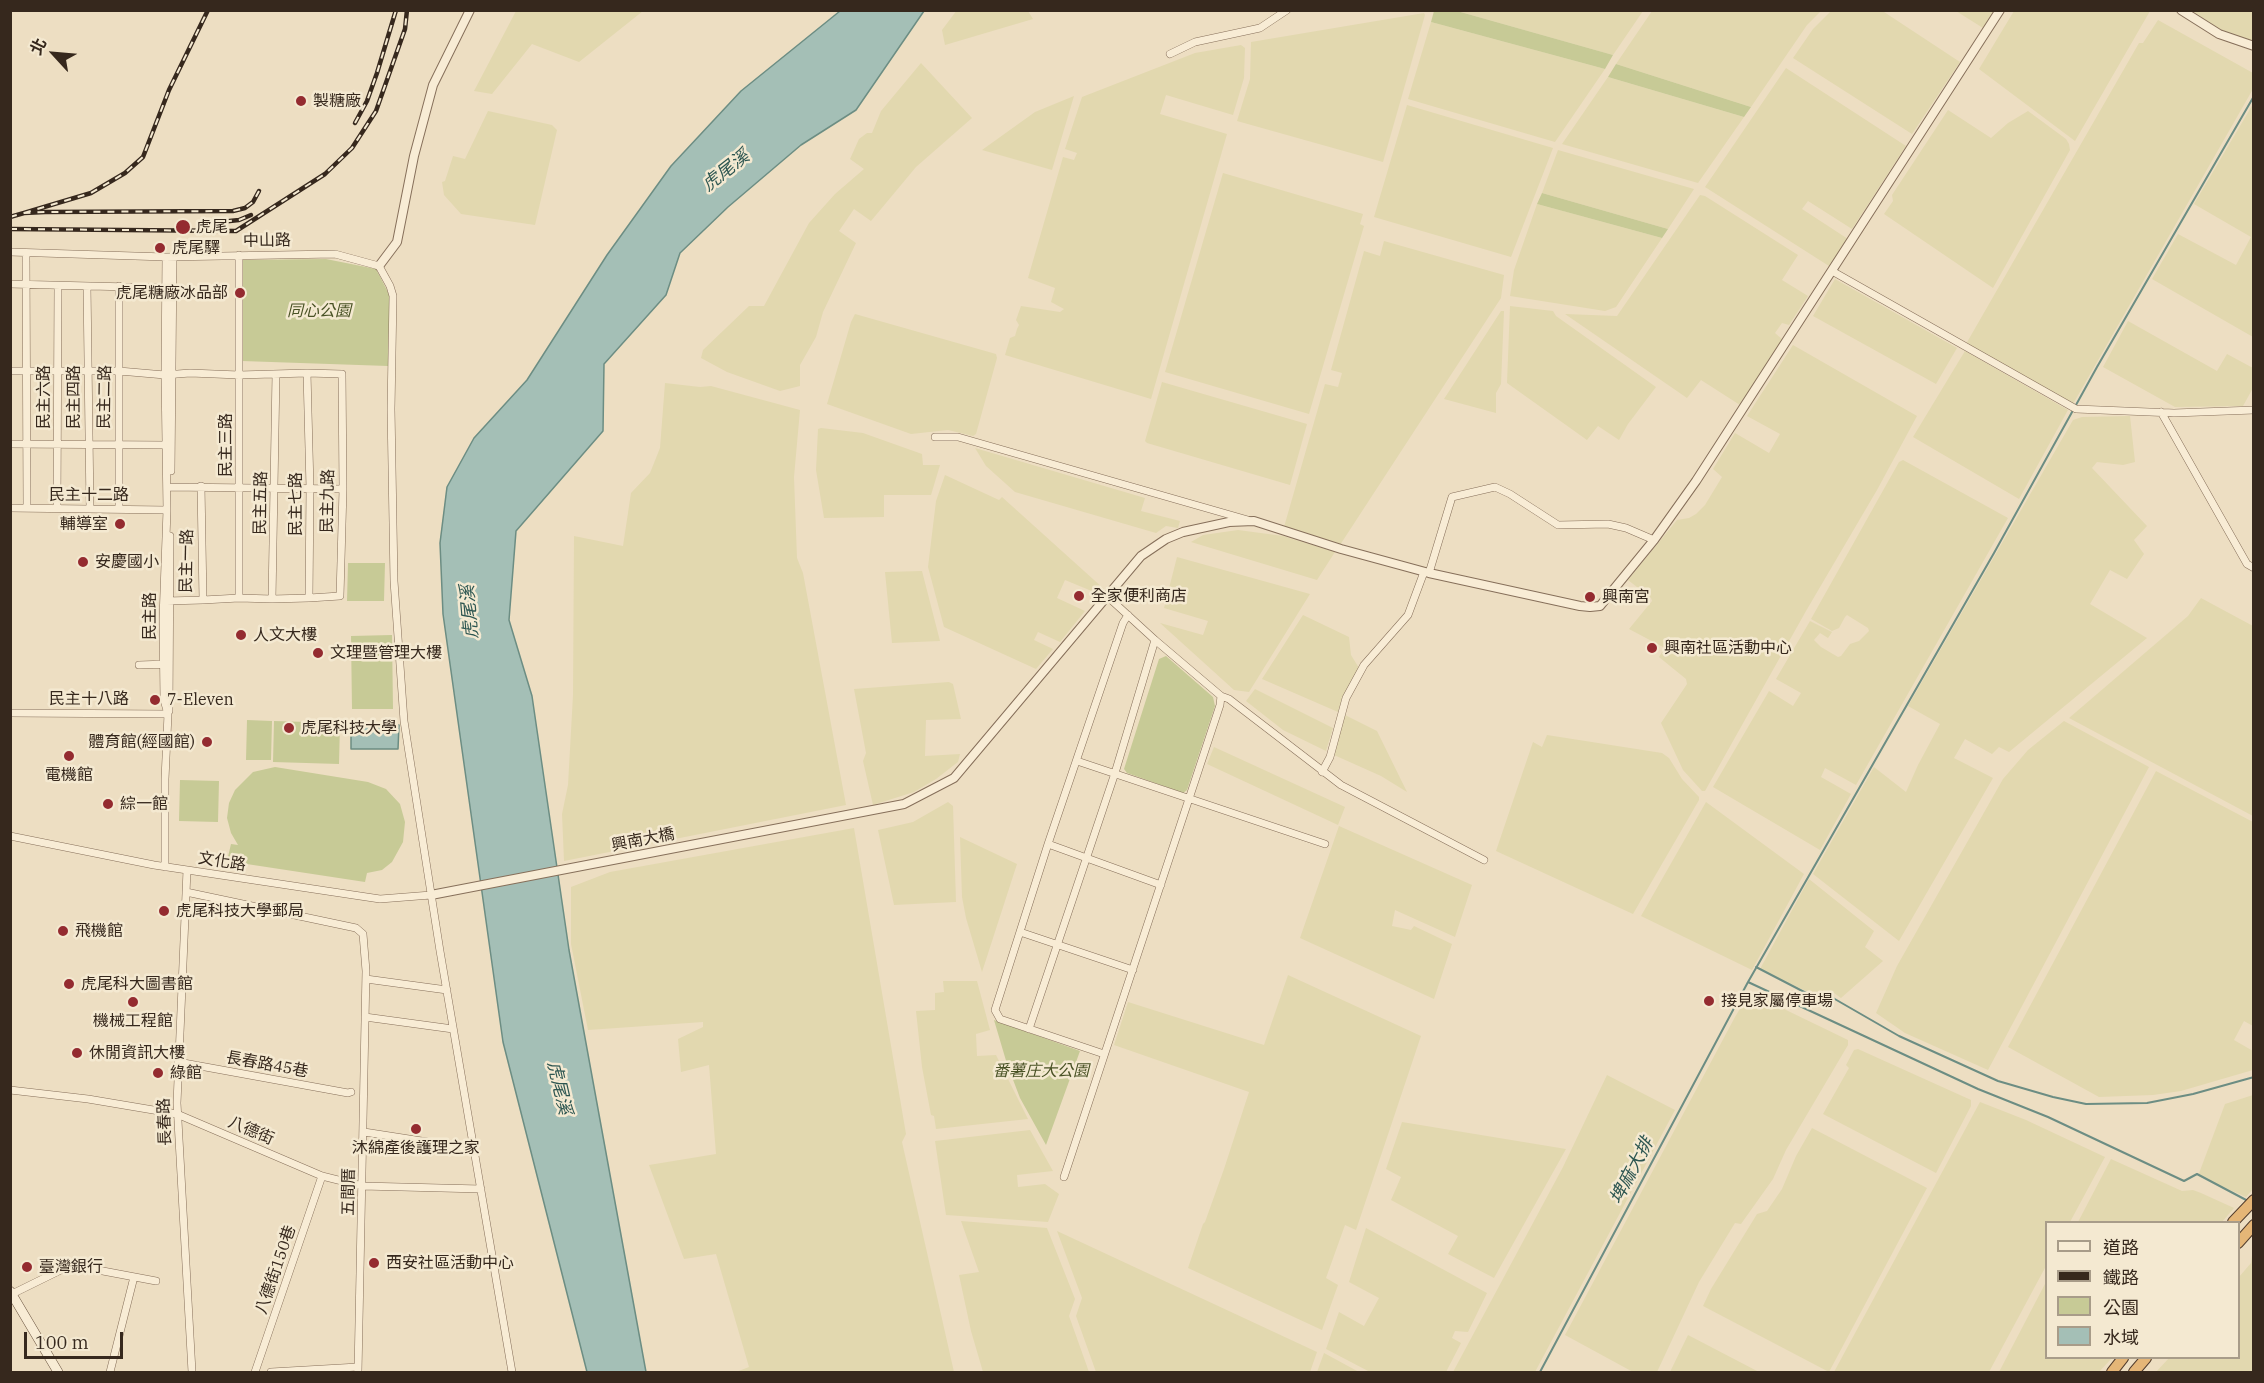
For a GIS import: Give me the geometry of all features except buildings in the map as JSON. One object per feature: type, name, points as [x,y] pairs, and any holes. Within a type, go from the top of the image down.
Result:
[{"type":"highway","points":[[2237,1218],[2253,1200]]},
{"type":"highway","points":[[2240,1241],[2253,1225]]},
{"type":"highway","points":[[2112,1372],[2122,1359]]},
{"type":"highway","points":[[2134,1372],[2145,1359]]},
{"type":"main road","points":[[11,1293],[58,1372]]},
{"type":"street","points":[[470,10],[433,85],[414,156],[397,242],[379,266],[393,296],[391,409],[394,581],[398,664],[404,721],[453,1029],[512,1372]]},
{"type":"street","points":[[1170,54],[1195,42],[1260,28],[1287,10]]},
{"type":"street","points":[[936,437],[958,437],[1427,573],[1595,607],[1600,606],[1654,540],[1696,481],[2000,10]]},
{"type":"street","points":[[2181,10],[2219,34],[2253,46]]},
{"type":"street","name":"中山路","points":[[10,252],[170,257],[335,254],[379,266]]},
{"type":"street","points":[[26,253],[27,508]]},
{"type":"street","name":"民主三路","points":[[239,255],[239,598]]},
{"type":"street","name":"民主路","points":[[165,867],[168,714],[164,700],[167,664],[169,486],[165,445],[170,257]]},
{"type":"street","points":[[1832,271],[2074,408],[2161,412],[2253,410]]},
{"type":"street","points":[[10,284],[169,288]]},
{"type":"street","name":"民主六路","points":[[57,508],[58,286]]},
{"type":"street","name":"民主四路","points":[[87,286],[90,508]]},
{"type":"street","name":"民主二路","points":[[119,286],[117,444],[119,508]]},
{"type":"street","points":[[10,371],[119,371],[168,375],[307,373]]},
{"type":"street","name":"民主九路","points":[[307,373],[342,374],[343,489],[340,596],[309,598]]},
{"type":"street","name":"民主七路","points":[[307,373],[310,488],[309,598]]},
{"type":"street","name":"民主五路","points":[[272,599],[276,374]]},
{"type":"street","points":[[167,601],[168,375]]},
{"type":"street","points":[[2161,412],[2247,564],[2253,568]]},
{"type":"street","points":[[10,444],[165,445]]},
{"type":"street","points":[[169,486],[343,489]]},
{"type":"street","name":"民主一路","points":[[167,601],[203,600],[201,486]]},
{"type":"street","points":[[1322,772],[1330,757],[1346,698],[1364,665],[1408,615],[1427,573],[1452,497],[1495,487],[1558,525],[1608,524],[1626,528],[1654,540]]},
{"type":"street","name":"民主十二路","points":[[10,508],[167,510]]},
{"type":"street","name":"興南大橋","points":[[431,895],[904,804],[954,778],[1141,556],[1166,539],[1183,532],[1228,522],[1254,521]]},
{"type":"street","points":[[1108,597],[1221,696],[1229,699],[1322,772],[1341,785],[1484,860]]},
{"type":"street","points":[[203,600],[309,598]]},
{"type":"street","points":[[1104,1054],[1000,1019],[995,1010],[1048,844],[1123,623],[1128,615]]},
{"type":"street","points":[[1029,1029],[1115,773],[1155,640]]},
{"type":"street","points":[[139,664],[167,664]]},
{"type":"street","points":[[1064,1177],[1220,705],[1221,696]]},
{"type":"street","name":"民主十八路","points":[[10,713],[168,714]]},
{"type":"street","points":[[1077,761],[1325,844]]},
{"type":"street","name":"文化路","points":[[10,836],[165,867],[380,899],[431,895]]},
{"type":"street","points":[[1048,844],[1161,885]]},
{"type":"street","name":"長春路","points":[[187,870],[177,1114],[192,1372]]},
{"type":"street","points":[[186,892],[356,928],[363,934],[366,979],[365,1017],[453,1029]]},
{"type":"street","points":[[1020,932],[1133,970]]},
{"type":"street","points":[[366,979],[447,990]]},
{"type":"street","name":"五間厝","points":[[358,1370],[365,1017]]},
{"type":"street","name":"長春路45巷","points":[[178,1062],[351,1092]]},
{"type":"street","name":"八德街","points":[[10,1090],[177,1114],[322,1176],[362,1186],[481,1189]]},
{"type":"street","points":[[364,1132],[473,1149]]},
{"type":"street","name":"八德街150巷","points":[[255,1372],[322,1176]]},
{"type":"street","points":[[11,1293],[70,1265],[156,1281]]},
{"type":"street","points":[[110,1372],[134,1277]]},
{"type":"street","points":[[271,1372],[358,1370]]},
{"type":"shaded area","points":[[957,10],[1028,11],[1033,19],[945,45],[942,30]]},
{"type":"shaded area","points":[[1881,10],[1960,62],[1912,134],[1793,58],[1813,29],[1831,11]]},
{"type":"shaded area","points":[[516,11],[643,11],[579,62],[532,44],[492,94],[474,91]]},
{"type":"shaded area","points":[[1457,11],[1643,11],[1613,55]]},
{"type":"shaded area","points":[[1652,11],[1821,11],[1807,25],[1751,107],[1616,64]]},
{"type":"shaded area","points":[[1956,11],[1994,11],[1983,28]]},
{"type":"shaded area","points":[[2014,11],[2150,11],[2075,141],[1979,69]]},
{"type":"shaded area","points":[[2192,11],[2253,11],[2253,42],[2221,30]]},
{"type":"shaded area","points":[[1424,13],[1383,162],[1237,121],[1250,79],[1251,42]]},
{"type":"shaded area","points":[[2158,20],[2253,73],[2253,89],[2073,404],[1966,344],[2139,43],[2143,43]]},
{"type":"shaded area","points":[[1431,22],[1605,69],[1555,142],[1408,99]]},
{"type":"shaded area","points":[[1241,45],[1245,48],[1244,78],[1233,115],[1166,95],[1160,114],[1227,134],[1151,399],[1005,355],[1010,338],[1015,336],[1019,325],[1016,320],[1021,306],[1060,312],[1064,309],[1051,302],[1055,288],[1028,278],[1063,157],[1074,160],[1077,153],[1065,149],[1082,97],[1195,53]]},
{"type":"shaded area","points":[[921,63],[972,118],[916,167],[871,221],[854,209],[839,231],[856,243],[823,312],[816,337],[800,365],[800,386],[780,391],[727,372],[701,358],[703,350],[749,306],[764,306],[809,223],[835,194],[864,169],[850,159],[859,139],[867,133],[872,133],[881,111]]},
{"type":"shaded area","points":[[1786,68],[1906,146],[1852,229],[1808,201],[1802,209],[1848,239],[1829,266],[1705,187]]},
{"type":"shaded area","points":[[1608,77],[1744,117],[1698,183],[1562,144]]},
{"type":"shaded area","points":[[1074,96],[1052,170],[982,150],[1035,112]]},
{"type":"shaded area","points":[[2253,104],[2253,337],[2152,279],[2178,234],[2236,265],[2251,237],[2194,204]]},
{"type":"shaded area","points":[[1407,105],[1553,148],[1511,257],[1374,217]]},
{"type":"shaded area","points":[[1948,110],[1991,138],[2008,123],[2028,111],[2066,139],[2069,144],[2070,150],[1993,288],[1884,214],[1893,201],[1892,195]]},
{"type":"shaded area","points":[[488,111],[552,125],[557,130],[535,225],[461,214],[444,195],[442,182],[445,181],[453,156],[465,159]]},
{"type":"shaded area","points":[[1558,150],[1694,189],[1668,229],[1542,193]]},
{"type":"shaded area","points":[[1223,173],[1363,214],[1360,224],[1364,226],[1309,414],[1165,372]]},
{"type":"shaded area","points":[[1700,195],[1798,255],[1782,280],[1808,296],[1789,325],[1782,323],[1775,333],[1783,340],[1740,405],[1701,380],[1687,398],[1565,314],[1617,316]]},
{"type":"shaded area","points":[[1537,204],[1662,238],[1616,307],[1605,311],[1510,296],[1514,270]]},
{"type":"shaded area","points":[[1384,241],[1504,275],[1501,298],[1340,545],[1284,527],[1325,384],[1338,387],[1342,373],[1331,370],[1364,251],[1380,256]]},
{"type":"shaded area","points":[[1835,279],[1957,348],[1936,384],[1813,316]]},
{"type":"shaded area","points":[[1510,306],[1553,311],[1556,316],[1656,387],[1619,440],[1598,426],[1587,440],[1507,383]]},
{"type":"shaded area","points":[[1501,311],[1504,311],[1501,384],[1496,393],[1496,413],[1444,399]]},
{"type":"shaded area","points":[[855,314],[996,354],[997,358],[976,434],[973,436],[948,430],[911,434],[827,404]]},
{"type":"shaded area","points":[[2128,321],[2217,371],[2227,354],[2253,368],[2253,388],[2243,406],[2175,407],[2103,367]]},
{"type":"shaded area","points":[[1793,345],[1917,416],[1705,791],[1702,791],[1683,770],[1661,723],[1687,684],[1686,679],[1659,657],[1663,647],[1629,629],[1652,601],[1628,580],[1677,520],[1689,518],[1705,505],[1722,477],[1713,469],[1735,433],[1769,453],[1780,434],[1747,416]]},
{"type":"shaded area","points":[[1965,351],[2068,410],[2019,499],[1913,437]]},
{"type":"shaded area","points":[[1162,382],[1307,424],[1290,485],[1147,443],[1145,441]]},
{"type":"shaded area","points":[[665,383],[711,386],[800,410],[794,477],[797,558],[803,573],[846,805],[564,861],[562,814],[568,785],[573,695],[574,536],[623,546],[631,493],[650,473],[660,448]]},
{"type":"shaded area","points":[[2130,416],[2135,462],[2123,465],[2097,462],[2092,468],[2147,526],[2134,540],[2144,554],[2127,579],[2110,570],[2090,604],[2147,638],[2009,752],[1999,747],[1992,754],[1965,739],[1954,758],[1993,778],[1899,941],[1813,874],[1874,767],[1906,792],[1940,724],[1908,706],[2073,420],[2082,417]]},
{"type":"shaded area","points":[[818,429],[863,433],[922,454],[923,465],[940,465],[931,495],[884,495],[884,517],[824,518],[816,470]]},
{"type":"shaded area","points":[[975,448],[1145,498],[1141,511],[1180,521],[1178,528],[1166,526],[1156,533],[1015,492],[986,466]]},
{"type":"shaded area","points":[[1903,460],[2008,518],[1856,785],[1825,768],[1821,777],[1851,794],[1820,850],[1713,787],[1769,691],[1793,706],[1801,693],[1776,679],[1810,621],[1832,632],[1828,638],[1820,633],[1814,640],[1838,657],[1850,644],[1859,641],[1869,631],[1868,628],[1847,615],[1839,628],[1832,631],[1811,619],[1899,462]]},
{"type":"shaded area","points":[[945,475],[999,500],[1002,497],[1104,589],[1099,594],[1065,580],[1057,598],[1085,611],[1060,642],[1038,632],[1034,640],[1053,649],[1036,669],[944,627],[928,567],[936,501]]},
{"type":"shaded area","points":[[1238,530],[1283,536],[1335,552],[1317,580],[1191,542],[1203,535]]},
{"type":"shaded area","points":[[1177,557],[1310,594],[1249,692],[1234,690],[1160,623],[1203,635],[1208,621],[1164,608]]},
{"type":"shaded area","points":[[922,571],[940,641],[892,643],[885,572]]},
{"type":"shaded area","points":[[2201,598],[2253,626],[2253,816],[2069,718],[2188,616]]},
{"type":"shaded area","points":[[1303,615],[1349,637],[1351,655],[1359,668],[1343,696],[1338,712],[1262,679]]},
{"type":"shaded area","points":[[949,682],[953,684],[961,719],[926,720],[925,756],[960,754],[958,762],[914,792],[873,805],[863,761],[866,753],[854,689]]},
{"type":"shaded area","points":[[1255,689],[1333,728],[1326,751],[1283,730],[1246,701]]},
{"type":"shaded area","points":[[1345,715],[1377,731],[1407,792],[1381,776],[1334,755]]},
{"type":"shaded area","points":[[2064,721],[2149,767],[1988,1070],[1905,1033],[1876,1013],[1897,966],[2003,779],[2028,750]]},
{"type":"shaded area","points":[[1547,735],[1662,753],[1669,758],[1682,779],[1699,797],[1633,914],[1496,851],[1533,742],[1542,747]]},
{"type":"shaded area","points":[[1214,747],[1345,807],[1338,825],[1207,764]]},
{"type":"shaded area","points":[[2156,771],[2253,822],[2253,1026],[2244,1021],[2234,1040],[2253,1051],[2253,1070],[2181,1091],[2153,1095],[2099,1097],[2008,1047]]},
{"type":"shaded area","points":[[948,802],[953,806],[956,902],[894,905],[878,830],[913,822]]},
{"type":"shaded area","points":[[1706,802],[1804,874],[1752,970],[1641,916]]},
{"type":"shaded area","points":[[1339,826],[1472,885],[1455,937],[1395,910],[1392,926],[1411,930],[1414,926],[1452,944],[1434,999],[1300,938]]},
{"type":"shaded area","points":[[854,828],[906,1134],[902,1142],[954,1372],[736,1372],[749,1367],[716,1254],[684,1259],[649,1165],[716,1154],[709,1065],[681,1072],[678,1039],[703,1027],[703,1022],[588,1030],[571,944],[571,887],[610,872]]},
{"type":"shaded area","points":[[960,837],[1017,864],[982,972],[962,897]]},
{"type":"shaded area","points":[[1809,879],[1874,931],[1865,947],[1883,961],[1841,998],[1834,993],[1808,992],[1760,969]]},
{"type":"shaded area","points":[[1288,975],[1421,1036],[1356,1230],[1345,1225],[1326,1278],[1338,1285],[1322,1330],[1188,1268],[1249,1092],[1114,1045],[1128,1002],[1264,1045]]},
{"type":"shaded area","points":[[943,981],[977,981],[990,1030],[976,1034],[977,1056],[996,1055],[1028,1119],[936,1129],[922,1067],[916,1011],[935,1010],[935,993],[944,992]]},
{"type":"shaded area","points":[[1755,995],[1848,1040],[1848,1045],[1786,1150],[1773,1179],[1741,1224],[1735,1223],[1699,1282],[1657,1372],[1633,1372],[1565,1335],[1735,1017],[1747,997]]},
{"type":"shaded area","points":[[1858,1049],[1971,1100],[1971,1106],[1936,1173],[1823,1114],[1849,1068],[1846,1065],[1854,1050]]},
{"type":"shaded area","points":[[1607,1075],[1675,1110],[1535,1372],[1453,1372],[1563,1167]]},
{"type":"shaded area","points":[[2253,1095],[2253,1189],[2246,1197],[2198,1176],[2225,1104]]},
{"type":"shaded area","points":[[1980,1102],[2026,1120],[2105,1157],[2071,1221],[2045,1221],[2045,1268],[1989,1372],[1834,1372]]},
{"type":"shaded area","points":[[1402,1122],[1566,1149],[1494,1278],[1448,1254],[1458,1236],[1391,1200],[1401,1177],[1386,1169]]},
{"type":"shaded area","points":[[1812,1128],[1927,1188],[1829,1372],[1703,1306],[1757,1214],[1767,1211],[1782,1189],[1796,1156]]},
{"type":"shaded area","points":[[1030,1130],[1053,1171],[1017,1175],[1018,1187],[1045,1184],[1059,1194],[1048,1222],[946,1215],[935,1141]]},
{"type":"shaded area","points":[[2111,1159],[2182,1191],[2193,1190],[2234,1208],[2223,1221],[2079,1221]]},
{"type":"shaded area","points":[[961,1221],[1047,1228],[1075,1299],[1069,1316],[1089,1372],[983,1372],[971,1331],[959,1275],[979,1272]]},
{"type":"shaded area","points":[[1366,1228],[1487,1293],[1468,1332],[1455,1331],[1452,1338],[1461,1343],[1446,1372],[1370,1372],[1326,1349],[1339,1312],[1364,1326],[1379,1298],[1349,1282]]},
{"type":"shaded area","points":[[1057,1231],[1317,1352],[1310,1372],[1096,1372],[1076,1316],[1082,1298]]},
{"type":"shaded area","points":[[2253,1248],[2253,1372],[2156,1372],[2168,1359],[2240,1359],[2240,1276],[2251,1263]]},
{"type":"shaded area","points":[[2045,1284],[2045,1359],[2111,1359],[2099,1372],[1999,1372]]},
{"type":"shaded area","points":[[1688,1335],[1759,1372],[1670,1372]]},
{"type":"shaded area","points":[[1324,1353],[1359,1372],[1317,1372]]},
{"type":"green space","points":[[1434,11],[1457,11],[1613,55],[1605,69],[1431,22]]},
{"type":"green space","points":[[1616,64],[1751,107],[1744,117],[1608,77]]},
{"type":"green space","points":[[1542,193],[1668,229],[1662,238],[1537,204]]},
{"type":"green space","name":"同心公園","points":[[326,259],[376,269],[390,296],[388,366],[242,361],[241,260]]},
{"type":"green space","points":[[348,563],[385,563],[384,601],[347,601]]},
{"type":"green space","points":[[392,635],[393,709],[352,709],[351,636]]},
{"type":"green space","points":[[1166,656],[1213,697],[1215,706],[1187,790],[1183,793],[1127,773],[1124,769],[1159,659]]},
{"type":"green space","points":[[247,720],[272,721],[271,760],[246,760]]},
{"type":"green space","points":[[274,721],[340,723],[339,764],[273,762]]},
{"type":"green space","points":[[275,767],[368,782],[386,789],[400,804],[405,822],[403,842],[392,862],[382,870],[367,873],[365,882],[227,861],[231,844],[238,845],[231,833],[227,818],[229,803],[235,790],[253,772]]},
{"type":"green space","points":[[180,780],[219,781],[218,822],[179,821]]},
{"type":"green space","name":"番薯庄大公園","points":[[994,1020],[1080,1051],[1046,1145],[1020,1098]]},
{"type":"water","name":"虎尾溪","points":[[840,11],[924,11],[856,110],[801,145],[728,207],[680,253],[666,295],[604,364],[603,431],[516,531],[509,620],[532,696],[569,950],[646,1372],[587,1372],[503,1042],[443,614],[440,543],[447,487],[474,438],[527,380],[607,255],[671,166],[741,91]]},
{"type":"water","points":[[351,725],[399,725],[398,749],[351,749]]},
{"type":"waterway","name":"埤麻大排","points":[[1540,1372],[1748,982],[1994,553],[2097,367],[2254,96]]},
{"type":"waterway","points":[[1756,967],[1812,996],[1833,998],[1899,1036],[1998,1081],[2053,1097],[2086,1104],[2147,1103],[2193,1094],[2254,1077]]},
{"type":"waterway","points":[[1748,982],[1978,1089],[2048,1117],[2184,1181],[2197,1174],[2248,1201]]},
{"type":"railway","points":[[24,213],[91,193],[125,173],[143,157],[169,90],[208,10]]},
{"type":"railway","points":[[355,123],[367,101],[396,10]]},
{"type":"railway","points":[[10,229],[236,231],[325,174],[352,148],[376,111],[405,29],[407,10]]},
{"type":"railway","points":[[10,217],[24,213],[45,212],[233,211],[245,208],[253,202],[259,191]]},
{"type":"railway","points":[[211,223],[239,220],[251,215]]},
{"type":"place","name":"製糖廠","points":[[301,101]]},
{"type":"place","name":"虎尾","points":[[183,227]]},
{"type":"place","name":"虎尾驛","points":[[160,248]]},
{"type":"place","name":"虎尾糖廠冰品部","points":[[240,293]]},
{"type":"place","name":"輔導室","points":[[120,524]]},
{"type":"place","name":"安慶國小","points":[[83,562]]},
{"type":"place","name":"全家便利商店","points":[[1079,596]]},
{"type":"place","name":"興南宮","points":[[1590,597]]},
{"type":"place","name":"人文大樓","points":[[241,635]]},
{"type":"place","name":"興南社區活動中心","points":[[1652,648]]},
{"type":"place","name":"文理暨管理大樓","points":[[318,653]]},
{"type":"place","name":"7-Eleven","points":[[155,700]]},
{"type":"place","name":"虎尾科技大學","points":[[289,728]]},
{"type":"place","name":"體育館(經國館)","points":[[207,742]]},
{"type":"place","name":"電機館","points":[[69,756]]},
{"type":"place","name":"綜一館","points":[[108,804]]},
{"type":"place","name":"虎尾科技大學郵局","points":[[164,911]]},
{"type":"place","name":"飛機館","points":[[63,931]]},
{"type":"place","name":"虎尾科大圖書館","points":[[69,984]]},
{"type":"place","name":"接見家屬停車場","points":[[1709,1001]]},
{"type":"place","name":"機械工程館","points":[[133,1002]]},
{"type":"place","name":"休閒資訊大樓","points":[[77,1053]]},
{"type":"place","name":"綠館","points":[[158,1073]]},
{"type":"place","name":"沐綿產後護理之家","points":[[416,1129]]},
{"type":"place","name":"西安社區活動中心","points":[[374,1263]]},
{"type":"place","name":"臺灣銀行","points":[[27,1267]]}]
